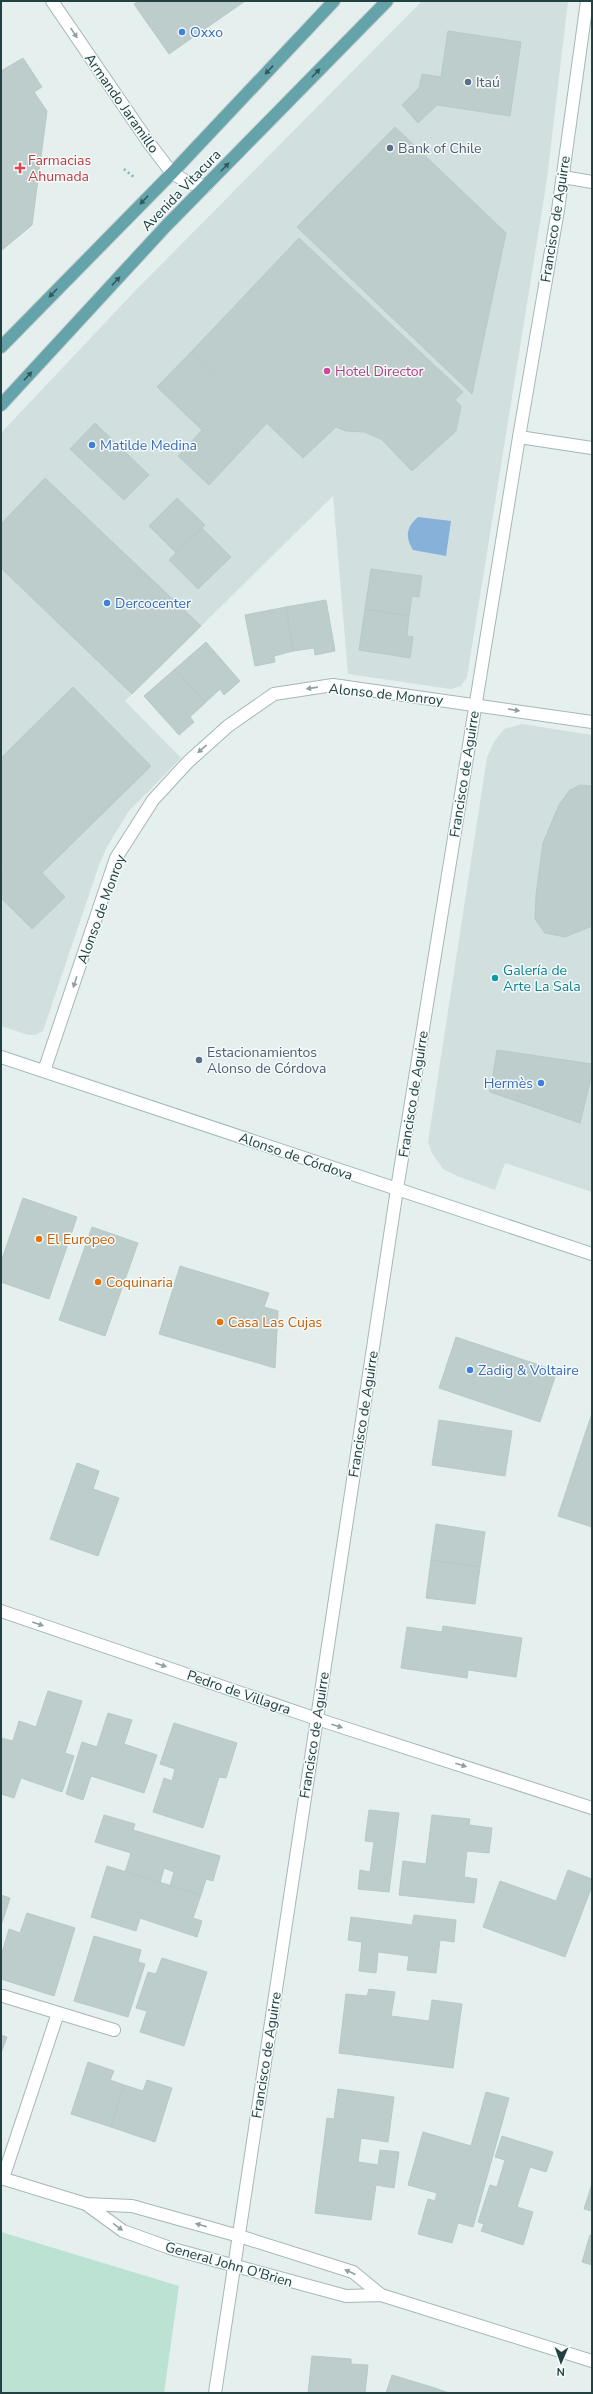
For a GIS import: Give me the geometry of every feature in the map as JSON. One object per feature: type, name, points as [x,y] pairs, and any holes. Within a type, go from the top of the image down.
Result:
[{"type":"main road","name":"Avenida Vitacura","points":[[1,346],[172,173],[334,1]]},
{"type":"main road","name":"Avenida Vitacura","points":[[1,405],[166,226],[387,1]]},
{"type":"street","name":"Armando Jaramillo","points":[[52,1],[149,143],[172,173],[189,183],[206,186]]},
{"type":"street","name":"Francisco de Aguirre","points":[[215,2393],[397,1190],[562,177],[587,1]]},
{"type":"street","points":[[562,177],[592,182]]},
{"type":"street","points":[[519,437],[592,448]]},
{"type":"street","name":"Alonso de Monroy","points":[[44,1071],[116,858],[153,800],[188,762],[228,726],[274,694],[334,685],[476,704],[592,722]]},
{"type":"street","name":"Alonso de Córdova","points":[[1,1057],[592,1254]]},
{"type":"street","name":"Pedro de Villagra","points":[[1,1612],[317,1719],[592,1808]]},
{"type":"street","points":[[3,1996],[114,2030]]},
{"type":"street","name":"General John O'Brien","points":[[58,2013],[2,2178],[86,2204],[132,2206],[239,2236],[353,2272],[381,2295]]},
{"type":"street","name":"General John O'Brien","points":[[86,2204],[123,2231],[173,2249],[346,2296],[381,2295],[592,2361]]},
{"type":"shaded area","points":[[422,1],[568,1],[547,179],[467,677],[461,686],[451,689],[348,674],[333,496],[125,701],[181,758],[129,811],[108,845],[99,865],[43,1031],[35,1035],[28,1035],[1,1026],[1,433],[134,292]]},
{"type":"shaded area","points":[[522,724],[592,735],[592,1192],[505,1163],[495,1190],[457,1176],[443,1169],[432,1153],[428,1142],[487,757],[494,742],[504,729]]},
{"type":"green space","points":[[1,2232],[179,2286],[164,2393],[1,2393]]},
{"type":"water","points":[[418,517],[451,521],[446,556],[413,550],[410,545],[408,532],[411,525]]},
{"type":"building","points":[[139,1],[245,1],[169,54],[134,4]]},
{"type":"building","name":"Itaú","points":[[448,31],[521,42],[510,116],[437,105],[418,123],[402,105],[419,88],[422,74],[441,77]]},
{"type":"building","name":"Farmacias Ahumada","points":[[23,58],[42,87],[34,92],[47,111],[32,225],[2,250],[1,71]]},
{"type":"building","points":[[395,127],[506,233],[472,394],[297,227]]},
{"type":"building","name":"Hotel Director","points":[[299,238],[463,392],[455,400],[461,406],[456,431],[412,471],[381,439],[364,432],[346,431],[336,427],[303,458],[192,351]]},
{"type":"building","points":[[192,351],[267,423],[209,485],[178,456],[202,430],[157,387]]},
{"type":"building","points":[[95,423],[149,475],[124,500],[70,449]]},
{"type":"building","name":"Dercocenter","points":[[45,478],[201,626],[132,694],[1,568],[1,524]]},
{"type":"building","points":[[177,498],[205,525],[176,553],[149,526]]},
{"type":"building","points":[[202,528],[231,557],[198,589],[169,560]]},
{"type":"building","points":[[371,569],[422,576],[419,597],[412,596],[409,616],[365,609]]},
{"type":"building","points":[[326,600],[335,651],[315,655],[314,648],[293,651],[286,607]]},
{"type":"building","points":[[286,607],[293,651],[274,656],[275,662],[255,666],[245,615]]},
{"type":"building","points":[[365,609],[409,616],[407,636],[413,637],[410,658],[359,650]]},
{"type":"building","points":[[206,642],[240,681],[224,695],[220,689],[205,703],[175,669]]},
{"type":"building","points":[[175,669],[205,703],[190,717],[194,722],[179,735],[144,696]]},
{"type":"building","points":[[73,687],[151,766],[42,873],[65,897],[32,929],[1,898],[1,872],[4,870],[1,867],[1,758]]},
{"type":"building","points":[[580,785],[592,786],[592,926],[565,937],[545,933],[535,919],[536,895],[543,843],[559,805],[570,790]]},
{"type":"building","name":"Hermès","points":[[497,1050],[592,1064],[592,1074],[580,1123],[490,1092]]},
{"type":"building","name":"El Europeo","points":[[23,1198],[77,1217],[49,1299],[1,1282],[1,1262]]},
{"type":"building","name":"Coquinaria","points":[[92,1227],[138,1243],[105,1336],[59,1320]]},
{"type":"building","name":"Casa Las Cujas","points":[[180,1266],[269,1293],[264,1307],[278,1311],[275,1368],[159,1334]]},
{"type":"building","points":[[456,1337],[557,1371],[540,1422],[439,1388]]},
{"type":"building","points":[[592,1413],[592,1527],[558,1516]]},
{"type":"building","points":[[439,1420],[512,1431],[505,1476],[432,1465]]},
{"type":"building","points":[[77,1463],[99,1471],[93,1489],[119,1498],[98,1556],[50,1539]]},
{"type":"building","points":[[436,1524],[485,1532],[480,1567],[431,1560]]},
{"type":"building","points":[[431,1560],[480,1567],[475,1604],[426,1598]]},
{"type":"building","points":[[443,1626],[522,1638],[516,1677],[468,1670],[467,1678],[401,1668],[407,1627],[442,1632]]},
{"type":"building","points":[[48,1691],[82,1701],[65,1753],[74,1756],[62,1792],[21,1778],[14,1798],[1,1794],[1,1738],[13,1741],[19,1721],[36,1727]]},
{"type":"building","points":[[108,1713],[132,1720],[124,1744],[157,1755],[144,1793],[91,1776],[83,1800],[66,1794],[82,1742],[97,1747]]},
{"type":"building","points":[[174,1723],[237,1743],[226,1778],[219,1777],[203,1828],[153,1812],[164,1778],[172,1781],[175,1769],[160,1764]]},
{"type":"building","points":[[369,1810],[399,1813],[389,1892],[358,1889],[360,1870],[370,1872],[374,1842],[365,1841]]},
{"type":"building","points":[[104,1815],[135,1824],[133,1830],[220,1856],[213,1881],[206,1879],[201,1895],[170,1886],[174,1872],[164,1868],[160,1883],[125,1872],[131,1853],[95,1842]]},
{"type":"building","points":[[432,1815],[470,1819],[469,1825],[492,1828],[489,1853],[467,1851],[464,1877],[477,1879],[474,1903],[399,1895],[403,1861],[426,1864]]},
{"type":"building","points":[[107,1866],[201,1895],[193,1918],[202,1921],[197,1937],[140,1918],[136,1931],[91,1917]]},
{"type":"building","points":[[568,1870],[592,1879],[592,1886],[565,1957],[483,1927],[500,1881],[556,1901]]},
{"type":"building","points":[[1,1895],[10,1898],[1,1926]]},
{"type":"building","points":[[27,1913],[75,1928],[54,1996],[1,1979],[1,1956],[9,1929],[20,1933]]},
{"type":"building","points":[[414,1915],[456,1920],[454,1942],[440,1940],[436,1973],[407,1970],[409,1956],[378,1952],[376,1973],[359,1971],[362,1942],[348,1940],[351,1917],[412,1925]]},
{"type":"building","points":[[94,1936],[141,1950],[138,1962],[145,1964],[128,2017],[74,2001]]},
{"type":"building","points":[[162,1958],[207,1972],[184,2046],[140,2032],[147,2011],[136,2008],[148,1972],[156,1974]]},
{"type":"building","points":[[369,1989],[395,1992],[391,2016],[429,2021],[432,2000],[462,2004],[453,2068],[339,2053],[346,1994],[367,1996]]},
{"type":"building","points":[[1,2035],[7,2037],[1,2053]]},
{"type":"building","points":[[88,2062],[114,2071],[110,2080],[124,2085],[111,2127],[71,2114]]},
{"type":"building","points":[[147,2080],[172,2088],[155,2142],[111,2127],[124,2085],[143,2091]]},
{"type":"building","points":[[338,2089],[394,2097],[388,2142],[361,2138],[358,2162],[378,2165],[380,2150],[399,2152],[394,2188],[376,2185],[371,2220],[315,2213],[327,2118],[334,2119]]},
{"type":"building","points":[[486,2092],[509,2098],[473,2227],[458,2223],[452,2243],[418,2234],[428,2199],[435,2201],[437,2193],[408,2185],[423,2132],[471,2146]]},
{"type":"building","points":[[502,2136],[553,2152],[546,2172],[530,2167],[517,2207],[533,2212],[523,2245],[481,2231],[484,2224],[478,2222],[490,2185],[497,2187],[505,2160],[495,2157]]},
{"type":"building","points":[[592,2184],[592,2211],[584,2209]]},
{"type":"building","points":[[590,2235],[592,2236],[592,2265],[582,2262]]},
{"type":"building","points":[[312,2356],[351,2359],[351,2364],[368,2365],[365,2393],[308,2393]]},
{"type":"building","points":[[392,2375],[435,2388],[433,2393],[386,2393]]},
{"type":"building","points":[[435,2388],[449,2393],[433,2393]]},
{"type":"place","name":"Oxxo","points":[[182,32]]},
{"type":"place","name":"Itaú","points":[[468,82]]},
{"type":"place","name":"Bank of Chile","points":[[390,148]]},
{"type":"place","name":"Farmacias Ahumada","points":[[20,168]]},
{"type":"place","name":"Hotel Director","points":[[327,371]]},
{"type":"place","name":"Matilde Medina","points":[[92,445]]},
{"type":"place","name":"Dercocenter","points":[[107,603]]},
{"type":"place","name":"Galería de Arte La Sala","points":[[495,978]]},
{"type":"place","name":"Estacionamientos Alonso de Córdova","points":[[199,1060]]},
{"type":"place","name":"Hermès","points":[[541,1083]]},
{"type":"place","name":"El Europeo","points":[[39,1239]]},
{"type":"place","name":"Coquinaria","points":[[98,1282]]},
{"type":"place","name":"Casa Las Cujas","points":[[220,1322]]},
{"type":"place","name":"Zadig & Voltaire","points":[[470,1370]]}]
